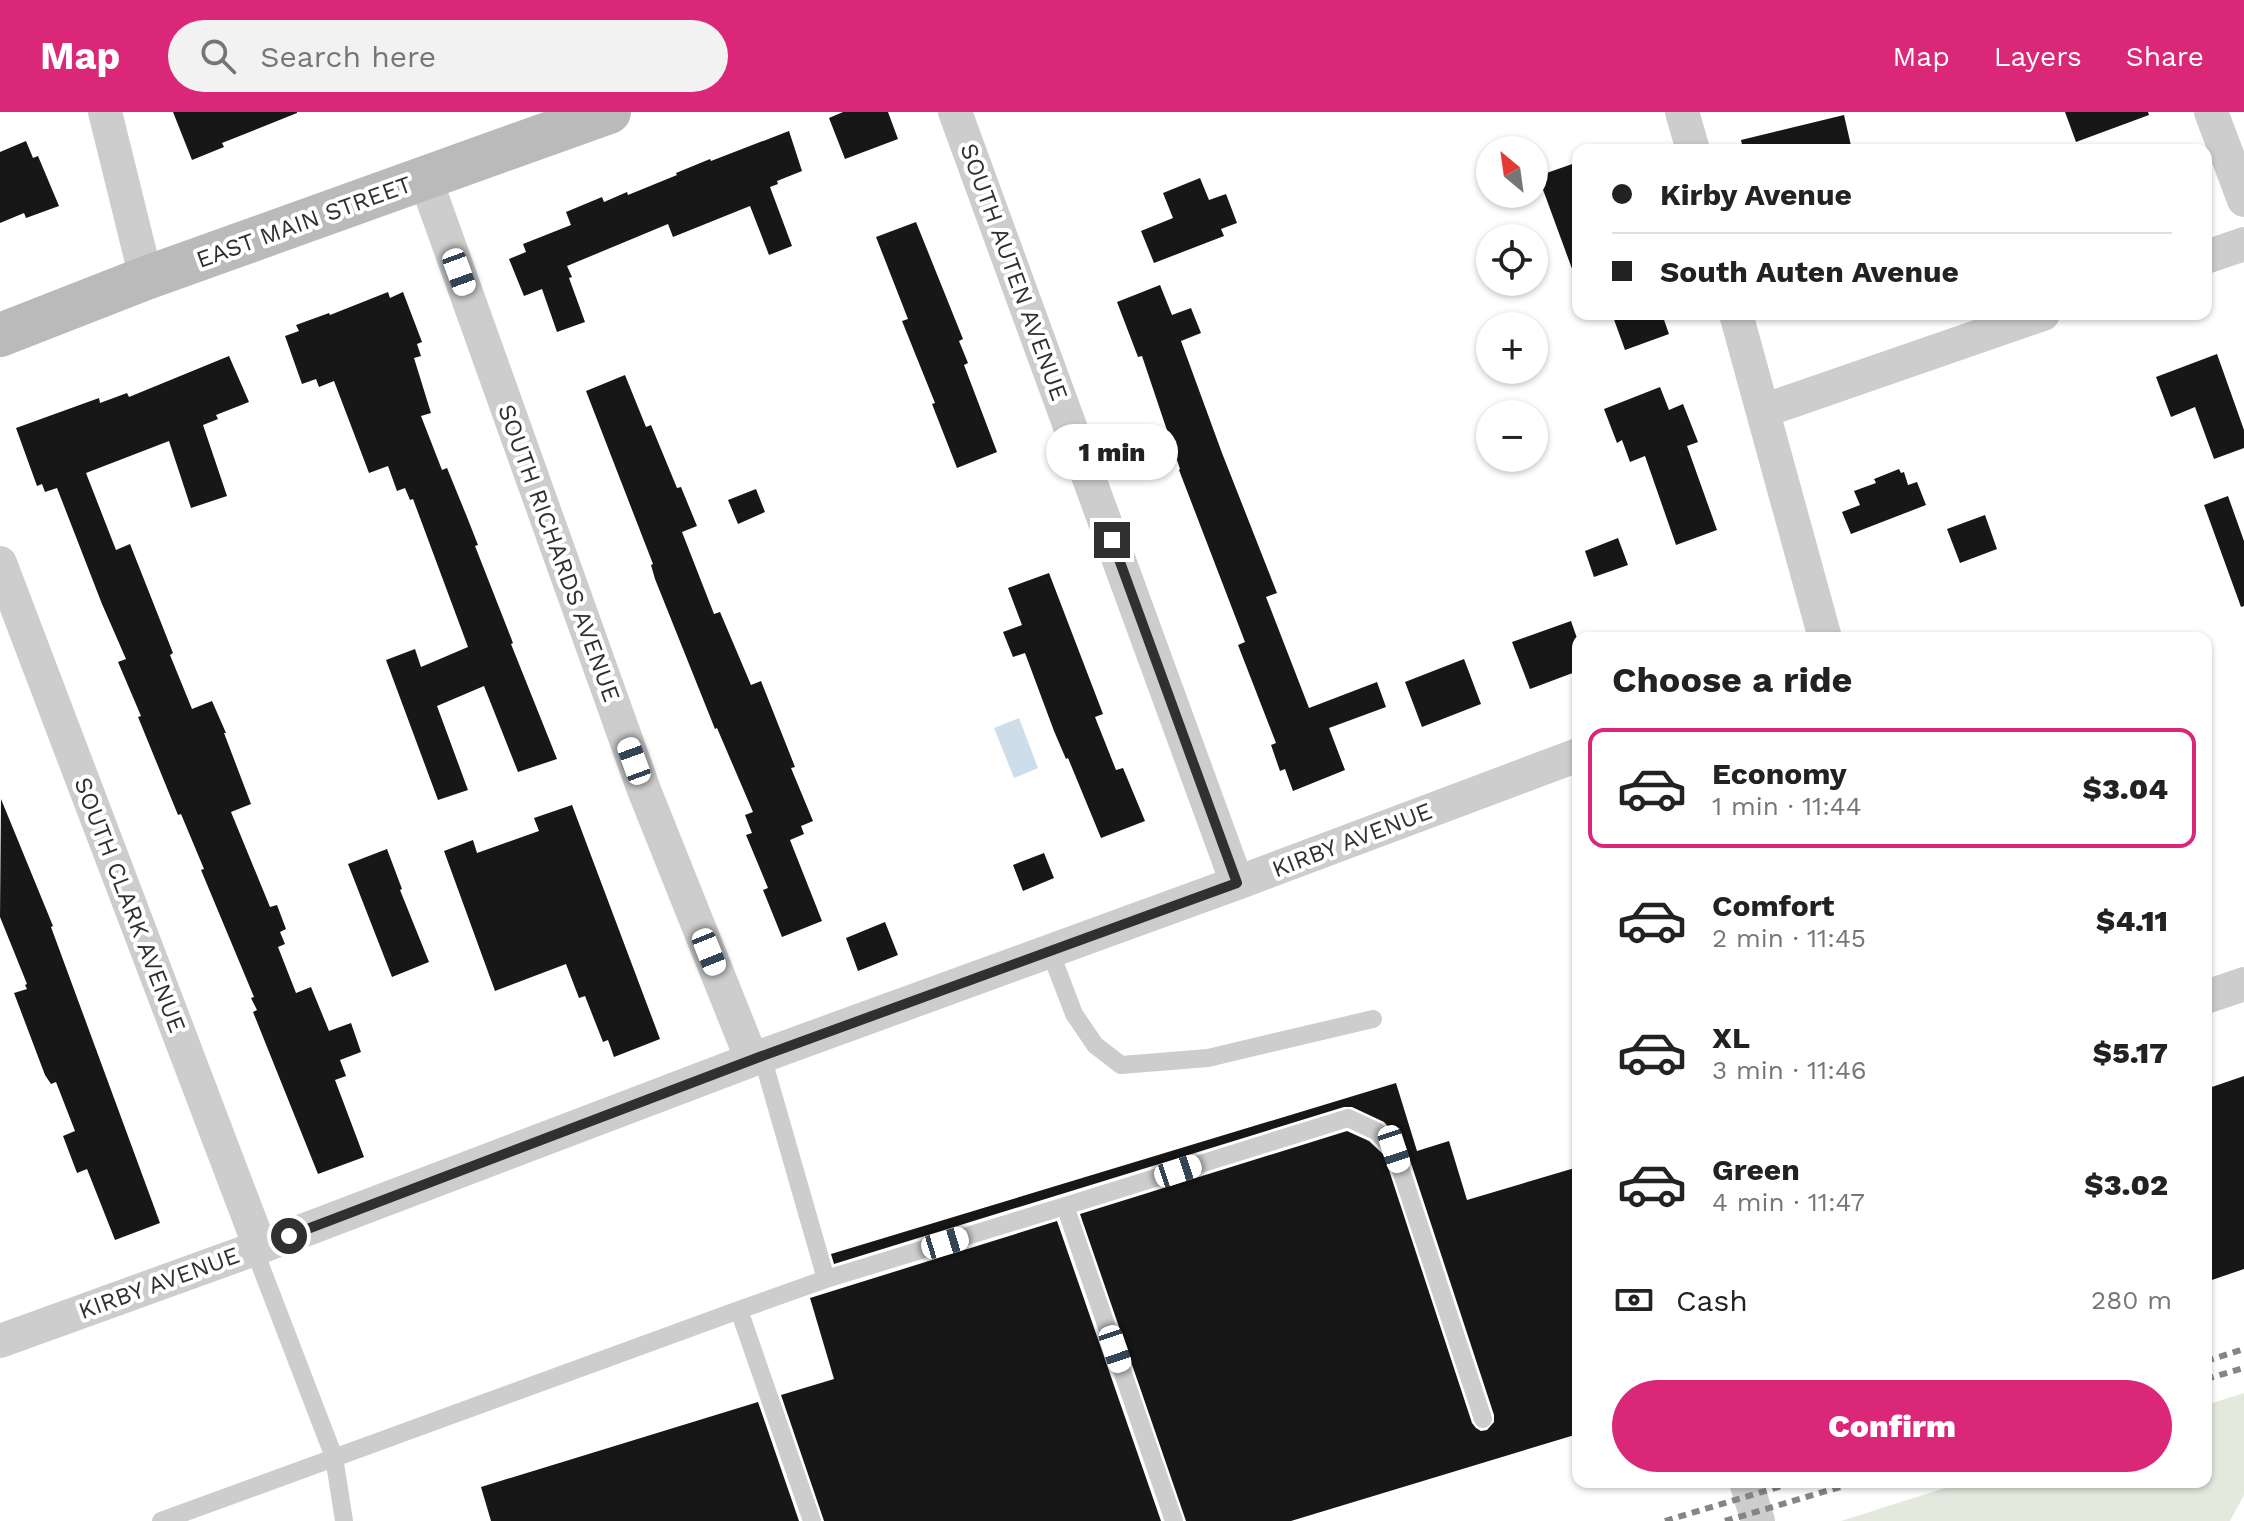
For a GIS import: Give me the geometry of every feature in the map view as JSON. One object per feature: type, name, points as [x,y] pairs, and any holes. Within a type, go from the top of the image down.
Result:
[{"type":"street","points":[[105,112],[146,278]]},
{"type":"street","name":"EAST MAIN STREET","points":[[0,335],[146,278],[609,112]]},
{"type":"street","name":"SOUTH AUTEN AVENUE","points":[[955,112],[1237,883]]},
{"type":"street","points":[[1682,112],[1691,144]]},
{"type":"street","points":[[2211,112],[2244,200]]},
{"type":"street","name":"SOUTH RICHARDS AVENUE","points":[[425,178],[644,790],[757,1058]]},
{"type":"street","points":[[2212,255],[2244,244]]},
{"type":"street","points":[[1738,320],[1823,632]]},
{"type":"street","points":[[1763,411],[2026,320]]},
{"type":"street","name":"SOUTH CLARK AVENUE","points":[[0,563],[257,1248]]},
{"type":"street","name":"KIRBY AVENUE","points":[[0,1341],[1572,757]]},
{"type":"street","points":[[2212,995],[2244,984]]},
{"type":"lane","points":[[1050,951],[1074,1014],[1095,1045],[1121,1065],[1208,1058],[1373,1019]]},
{"type":"lane","points":[[757,1058],[826,1279]]},
{"type":"lane","points":[[161,1521],[826,1279],[1348,1118],[1376,1131],[1394,1149],[1483,1419]]},
{"type":"lane","points":[[1065,1206],[1174,1521]]},
{"type":"lane","points":[[257,1248],[334,1457],[344,1521]]},
{"type":"lane","points":[[739,1310],[812,1521]]},
{"type":"shaded area","points":[[2244,1393],[2244,1495],[2230,1521],[1841,1521],[1945,1488],[2212,1488],[2212,1403]]},
{"type":"water","points":[[1019,718],[1038,768],[1014,778],[994,728]]},
{"type":"building","points":[[173,112],[297,113],[222,143],[224,147],[192,160]]},
{"type":"building","points":[[843,112],[888,112],[898,139],[845,159],[829,118]]},
{"type":"building","points":[[2065,112],[2148,112],[2149,115],[2076,142]]},
{"type":"building","points":[[1844,115],[1851,144],[1742,144],[1741,140]]},
{"type":"building","points":[[789,131],[802,171],[770,187],[792,246],[769,255],[750,206],[673,237],[668,224],[567,266],[585,322],[557,332],[542,289],[524,296],[509,259],[526,252],[523,244],[571,225],[566,212],[602,197],[604,202],[627,192],[628,195],[710,159]]},
{"type":"building","points":[[26,141],[33,158],[38,156],[59,206],[26,218],[24,213],[0,223],[0,152]]},
{"type":"building","points":[[1572,164],[1572,269],[1548,203],[1548,172]]},
{"type":"building","points":[[1200,178],[1209,200],[1226,194],[1237,223],[1221,229],[1224,236],[1154,263],[1141,231],[1173,218],[1163,193]]},
{"type":"building","points":[[916,222],[963,339],[959,341],[968,363],[964,365],[997,452],[957,468],[902,321],[908,319],[876,237]]},
{"type":"building","points":[[1160,285],[1172,315],[1191,308],[1201,333],[1181,341],[1277,593],[1266,597],[1309,708],[1377,682],[1386,707],[1329,728],[1345,770],[1293,791],[1285,769],[1280,771],[1271,745],[1276,743],[1238,645],[1245,642],[1179,470],[1142,356],[1138,357],[1117,302]]},
{"type":"building","points":[[388,292],[390,298],[403,292],[422,342],[417,344],[421,356],[414,358],[431,413],[421,416],[442,470],[447,468],[467,517],[511,644],[557,759],[518,772],[484,686],[437,706],[468,790],[438,800],[386,660],[415,649],[421,667],[468,647],[413,499],[410,500],[405,488],[397,491],[388,466],[369,473],[334,381],[319,387],[316,379],[302,384],[285,336],[299,331],[296,325]]},
{"type":"building","points":[[1614,320],[1664,320],[1669,334],[1625,350]]},
{"type":"building","points":[[2217,354],[2244,430],[2244,448],[2214,459],[2195,407],[2171,417],[2156,377]]},
{"type":"building","points":[[229,356],[249,402],[216,415],[218,419],[203,425],[227,496],[191,508],[169,441],[86,473],[116,550],[130,544],[192,709],[212,701],[226,733],[251,804],[231,812],[270,907],[277,905],[286,929],[280,932],[285,944],[278,947],[296,993],[311,987],[329,1031],[351,1023],[361,1052],[340,1060],[346,1076],[335,1080],[364,1157],[318,1174],[253,1012],[257,1010],[251,998],[254,997],[201,870],[204,869],[138,717],[141,716],[118,662],[126,659],[57,488],[45,492],[42,484],[37,486],[16,428],[99,398],[100,403],[127,393],[129,397]]},
{"type":"building","points":[[625,375],[646,427],[651,425],[677,488],[681,487],[697,526],[682,532],[714,614],[720,612],[751,685],[761,681],[813,821],[801,826],[804,834],[790,840],[822,921],[782,937],[763,890],[768,888],[746,835],[752,833],[745,815],[753,812],[715,729],[655,579],[653,564],[586,391]]},
{"type":"building","points":[[1660,387],[1669,410],[1683,404],[1698,442],[1687,446],[1717,530],[1676,545],[1645,456],[1630,462],[1622,440],[1617,443],[1604,409]]},
{"type":"building","points":[[1899,469],[1901,473],[1904,472],[1908,485],[1917,482],[1926,505],[1851,534],[1842,512],[1860,505],[1854,491],[1876,483],[1874,479]]},
{"type":"building","points":[[756,489],[765,512],[738,524],[728,500]]},
{"type":"building","points":[[2228,496],[2244,541],[2244,606],[2241,607],[2204,505]]},
{"type":"building","points":[[1985,515],[1997,549],[1960,563],[1947,529]]},
{"type":"building","points":[[1618,538],[1628,565],[1594,577],[1585,551]]},
{"type":"building","points":[[1049,573],[1103,714],[1095,717],[1116,770],[1123,768],[1145,821],[1101,838],[1054,731],[1025,653],[1013,657],[1003,632],[1022,625],[1008,588]]},
{"type":"building","points":[[1571,621],[1575,632],[1572,632],[1572,673],[1530,689],[1512,642]]},
{"type":"building","points":[[1464,659],[1481,704],[1422,727],[1405,682]]},
{"type":"building","points":[[1,799],[53,926],[160,1223],[115,1240],[87,1169],[77,1173],[63,1136],[75,1131],[56,1082],[51,1084],[45,1075],[14,993],[27,989],[27,984],[0,917]]},
{"type":"building","points":[[572,805],[660,1039],[614,1057],[608,1040],[603,1042],[585,996],[579,998],[566,964],[495,991],[444,851],[473,840],[477,853],[539,831],[534,818]]},
{"type":"building","points":[[387,849],[429,962],[392,977],[348,864]]},
{"type":"building","points":[[1044,853],[1054,878],[1023,891],[1013,865]]},
{"type":"building","points":[[885,922],[898,955],[858,971],[846,938]]},
{"type":"building","points":[[2244,1076],[2244,1269],[2212,1280],[2212,1087]]},
{"type":"building","points":[[1396,1083],[1417,1151],[1449,1141],[1467,1200],[1572,1169],[1572,1436],[1291,1521],[1186,1521],[1080,1214],[1347,1131],[1369,1141],[1384,1155],[1472,1423],[1481,1431],[1487,1430],[1494,1422],[1405,1145],[1384,1122],[1352,1107],[834,1264],[831,1254]]},
{"type":"building","points":[[1057,1221],[1161,1521],[824,1521],[781,1395],[834,1379],[810,1298]]},
{"type":"building","points":[[758,1402],[799,1521],[491,1521],[481,1487]]},
{"type":"railway","points":[[2212,1359],[2244,1349]]},
{"type":"railway","points":[[2212,1377],[2244,1368]]},
{"type":"railway","points":[[1665,1521],[1775,1488]]},
{"type":"railway","points":[[1725,1521],[1837,1488]]},
{"type":"route","points":[[289,1236],[762,1056],[1237,883],[1112,540]]}]
